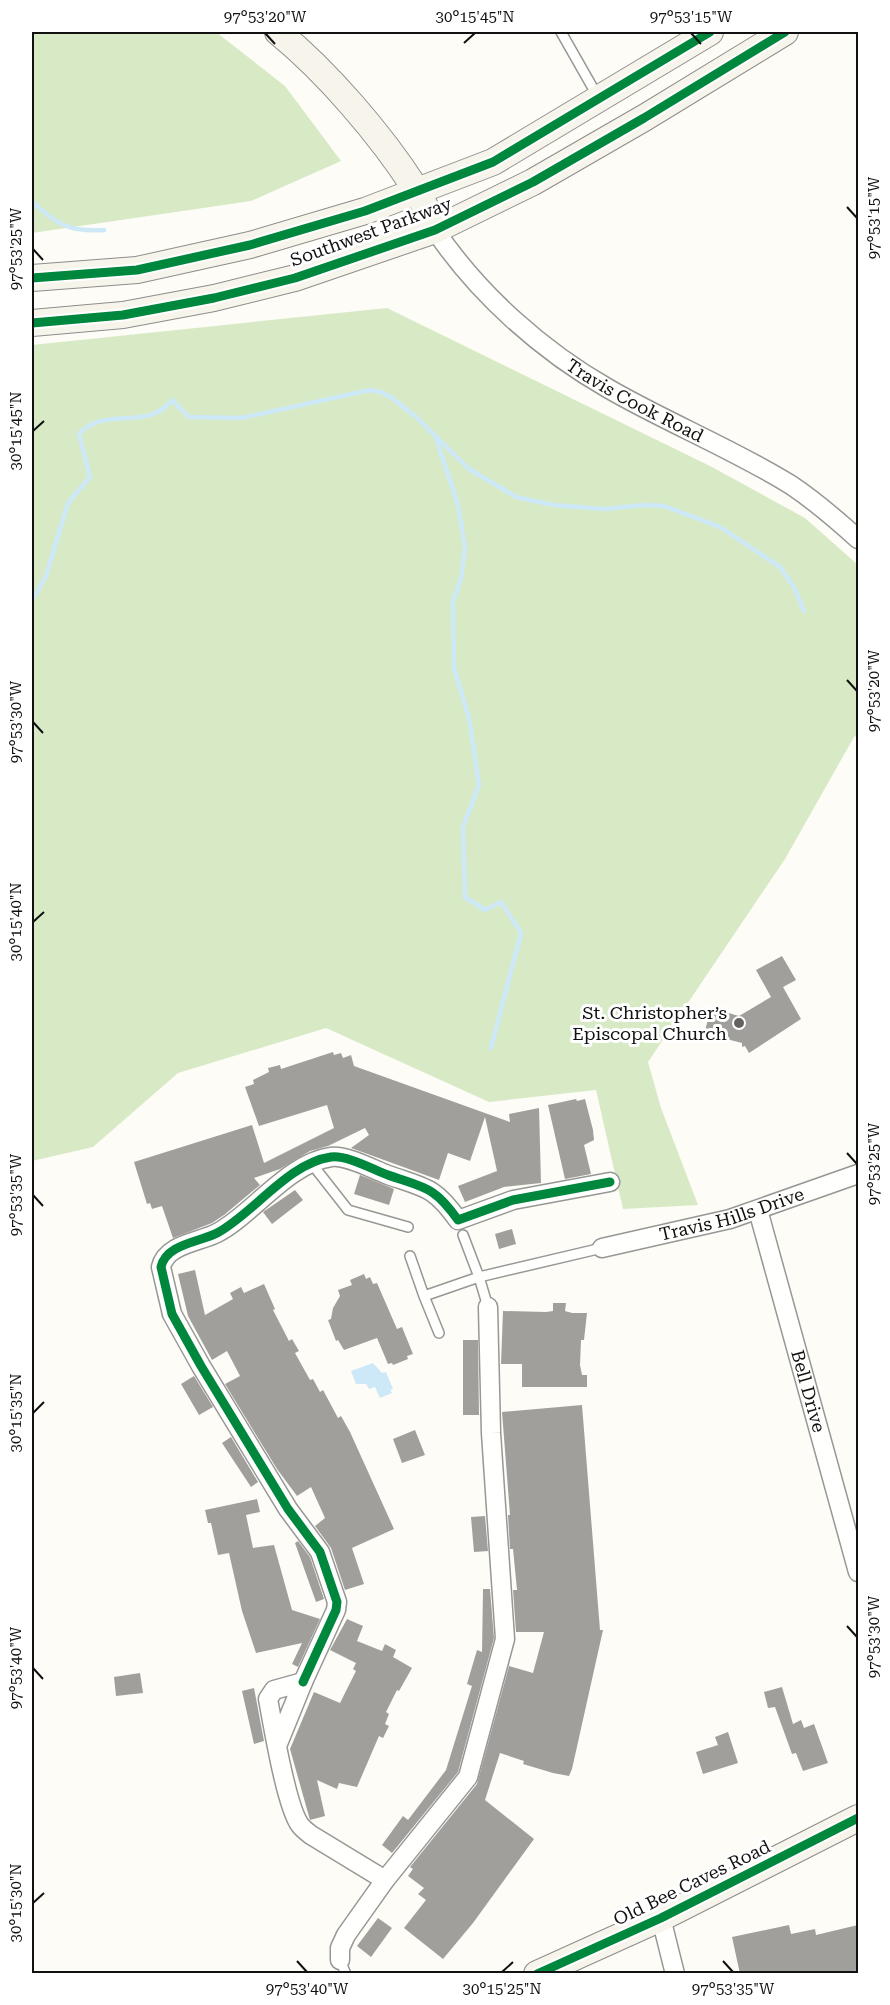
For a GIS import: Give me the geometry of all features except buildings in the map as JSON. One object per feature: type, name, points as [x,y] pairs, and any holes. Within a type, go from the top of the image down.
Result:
[{"type":"main road","points":[[278,32],[300,49],[376,135],[417,190],[435,230]]},
{"type":"main road","name":"Southwest Parkway","points":[[32,278],[137,270],[250,245],[365,212],[493,162],[710,32]]},
{"type":"main road","name":"Southwest Parkway","points":[[32,323],[123,315],[214,298],[295,278],[435,230],[532,182],[785,32]]},
{"type":"main road","name":"Old Bee Caves Road","points":[[537,1974],[661,1918],[858,1818]]},
{"type":"street","name":"Travis Cook Road","points":[[435,230],[477,283],[508,314],[567,362],[608,389],[792,486],[858,539]]},
{"type":"street","points":[[276,1746],[336,1610],[337,1602],[325,1562],[288,1509],[172,1314],[161,1267],[165,1257],[180,1247],[218,1233],[288,1178],[312,1164],[332,1157],[434,1191],[460,1228],[513,1200],[610,1182]]},
{"type":"street","name":"Travis Hills Drive","points":[[602,1248],[730,1219],[858,1174]]},
{"type":"street","name":"Bell Drive","points":[[758,1210],[858,1572]]},
{"type":"street","points":[[344,1970],[340,1948],[346,1935],[385,1880],[468,1777],[505,1639],[491,1433],[488,1306]]},
{"type":"street","points":[[303,1682],[274,1690],[268,1699],[276,1746],[300,1825],[385,1880]]},
{"type":"street","points":[[661,1918],[675,1974]]},
{"type":"lane","points":[[561,32],[599,99]]},
{"type":"lane","points":[[312,1164],[348,1210],[408,1227]]},
{"type":"lane","points":[[460,1228],[488,1306]]},
{"type":"lane","points":[[424,1296],[479,1277],[602,1248]]},
{"type":"lane","points":[[410,1256],[439,1333]]},
{"type":"green space","points":[[32,32],[216,32],[285,86],[341,161],[251,201],[32,233]]},
{"type":"green space","points":[[387,308],[712,467],[805,518],[858,565],[858,735],[854,737],[785,859],[648,1062],[661,1108],[698,1205],[623,1209],[596,1090],[489,1102],[326,1028],[178,1073],[93,1147],[32,1161],[32,345]]},
{"type":"water","points":[[373,1363],[382,1373],[386,1372],[393,1389],[390,1390],[392,1393],[380,1398],[375,1387],[369,1389],[366,1384],[356,1384],[351,1371]]},
{"type":"waterway","points":[[32,201],[64,225],[82,230],[104,230]]},
{"type":"waterway","points":[[32,600],[46,576],[68,503],[90,477],[79,434],[90,425],[102,421],[150,415],[162,410],[172,400],[189,417],[241,418],[370,390],[381,392],[392,398],[416,417],[469,469],[516,497],[553,505],[605,509],[643,505],[664,506],[720,527],[780,567],[795,589],[804,611]]},
{"type":"waterway","points":[[436,438],[458,505],[465,548],[461,579],[453,601],[454,668],[469,718],[479,785],[463,827],[465,897],[485,910],[501,902],[521,933],[491,1048]]},
{"type":"cycle path","points":[[32,278],[137,270],[250,245],[365,211],[493,162],[710,32]]},
{"type":"cycle path","points":[[32,323],[123,315],[214,298],[295,278],[435,230],[533,182],[785,32]]},
{"type":"cycle path","points":[[303,1682],[336,1610],[337,1602],[320,1552],[288,1509],[172,1314],[161,1267],[164,1259],[176,1249],[217,1233],[230,1225],[300,1169],[315,1161],[331,1157],[352,1160],[420,1186],[442,1200],[458,1220],[513,1200],[610,1182]]},
{"type":"cycle path","points":[[537,1974],[661,1918],[858,1818]]},
{"type":"place","name":"St. Christopher’s Episcopal Church","points":[[739,1023]]}]
